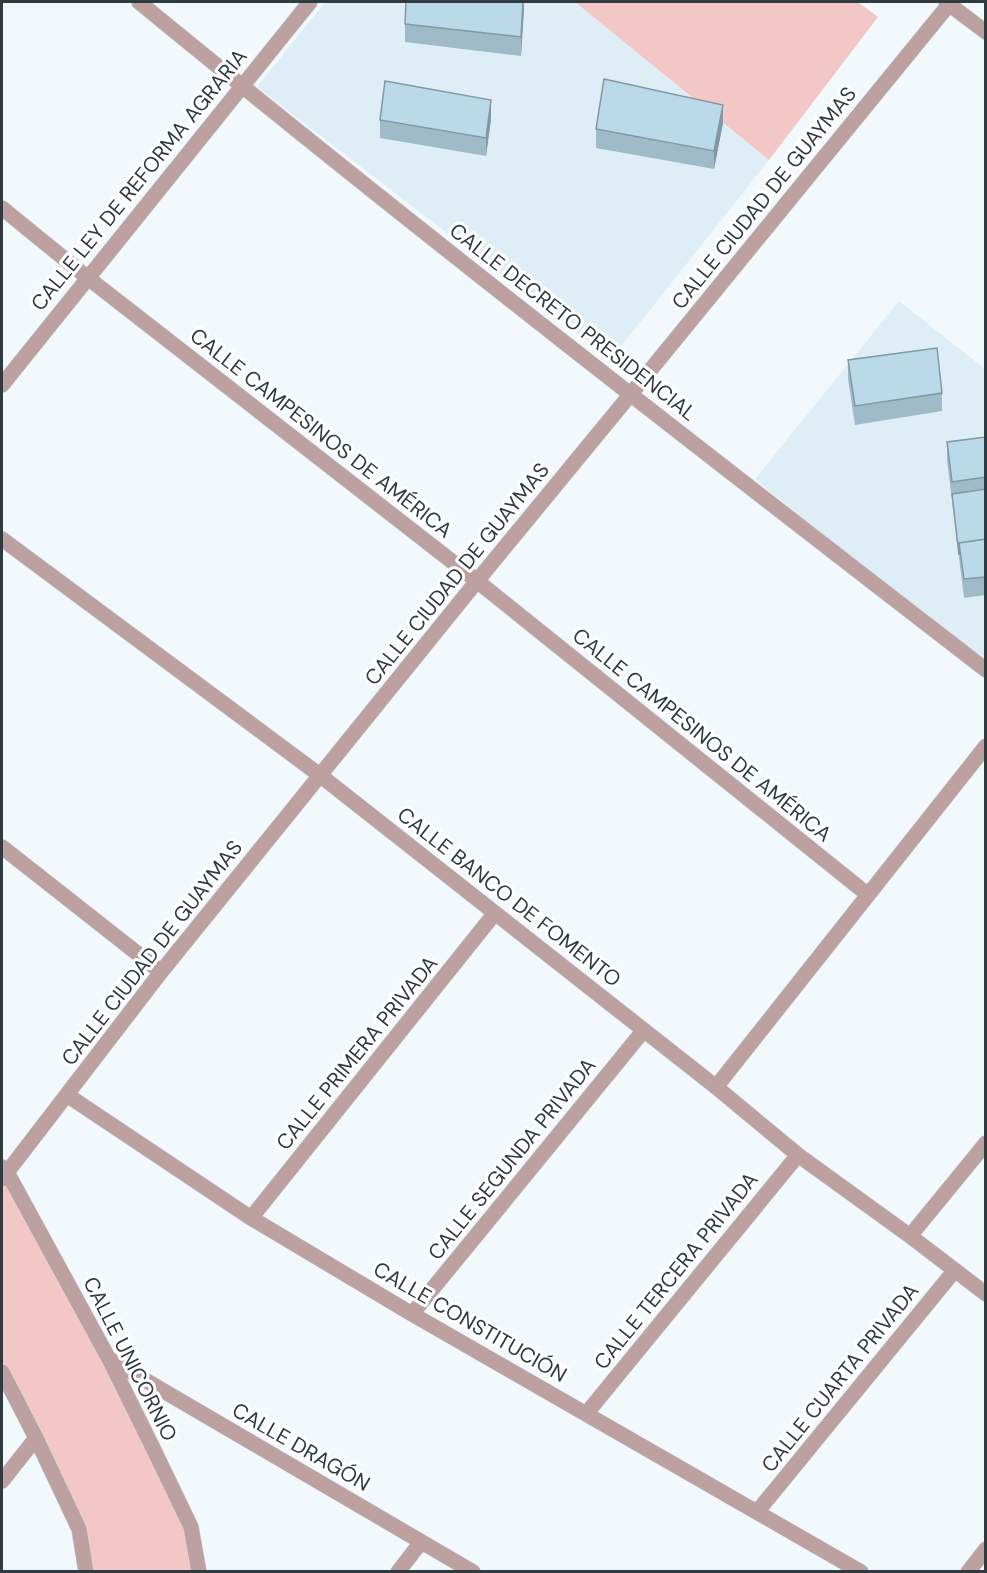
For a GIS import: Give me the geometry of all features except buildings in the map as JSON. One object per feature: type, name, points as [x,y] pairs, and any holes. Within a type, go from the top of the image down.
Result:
[{"type":"street","name":"CALLE DECRETO PRESIDENCIAL","points":[[139,2],[630,395],[986,670]]},
{"type":"street","name":"CALLE LEY DE REFORMA AGRARIA","points":[[2,385],[310,2]]},
{"type":"street","points":[[949,2],[986,32]]},
{"type":"street","name":"CALLE CIUDAD DE GUAYMAS","points":[[3,1173],[67,1095],[161,972],[949,2]]},
{"type":"street","name":"CALLE CAMPESINOS DE AMÉRICA","points":[[2,208],[88,278],[477,581],[867,894]]},
{"type":"street","name":"CALLE BANCO DE FOMENTO","points":[[2,539],[321,776],[716,1087],[798,1155],[986,1294]]},
{"type":"street","points":[[716,1087],[986,746]]},
{"type":"street","points":[[2,847],[161,972]]},
{"type":"street","name":"CALLE PRIMERA PRIVADA","points":[[251,1218],[495,913]]},
{"type":"street","name":"CALLE SEGUNDA PRIVADA","points":[[412,1314],[644,1030]]},
{"type":"street","name":"CALLE CONSTITUCIÓN","points":[[67,1095],[251,1218],[412,1314],[861,1572]]},
{"type":"street","points":[[910,1236],[986,1143]]},
{"type":"street","name":"CALLE TERCERA PRIVADA","points":[[586,1414],[798,1155]]},
{"type":"street","name":"CALLE UNICORNIO","points":[[3,1173],[109,1359],[152,1446],[191,1527],[199,1572]]},
{"type":"street","name":"CALLE CUARTA PRIVADA","points":[[757,1512],[956,1270]]},
{"type":"street","name":"CALLE DRAGÓN","points":[[109,1359],[473,1572]]},
{"type":"street","points":[[2,1372],[79,1529],[86,1572]]},
{"type":"street","points":[[2,1481],[36,1438]]},
{"type":"street","points":[[398,1572],[421,1542]]},
{"type":"street","points":[[968,1572],[986,1549]]},
{"type":"shaded area","points":[[325,2],[575,2],[769,160],[611,359],[257,87]]},
{"type":"shaded area","points":[[575,2],[858,2],[878,17],[769,160]]},
{"type":"shaded area","points":[[899,301],[985,369],[985,667],[755,479]]},
{"type":"shaded area","points":[[7,1172],[191,1527],[199,1571],[82,1571],[68,1506],[2,1372],[2,1179]]}]
